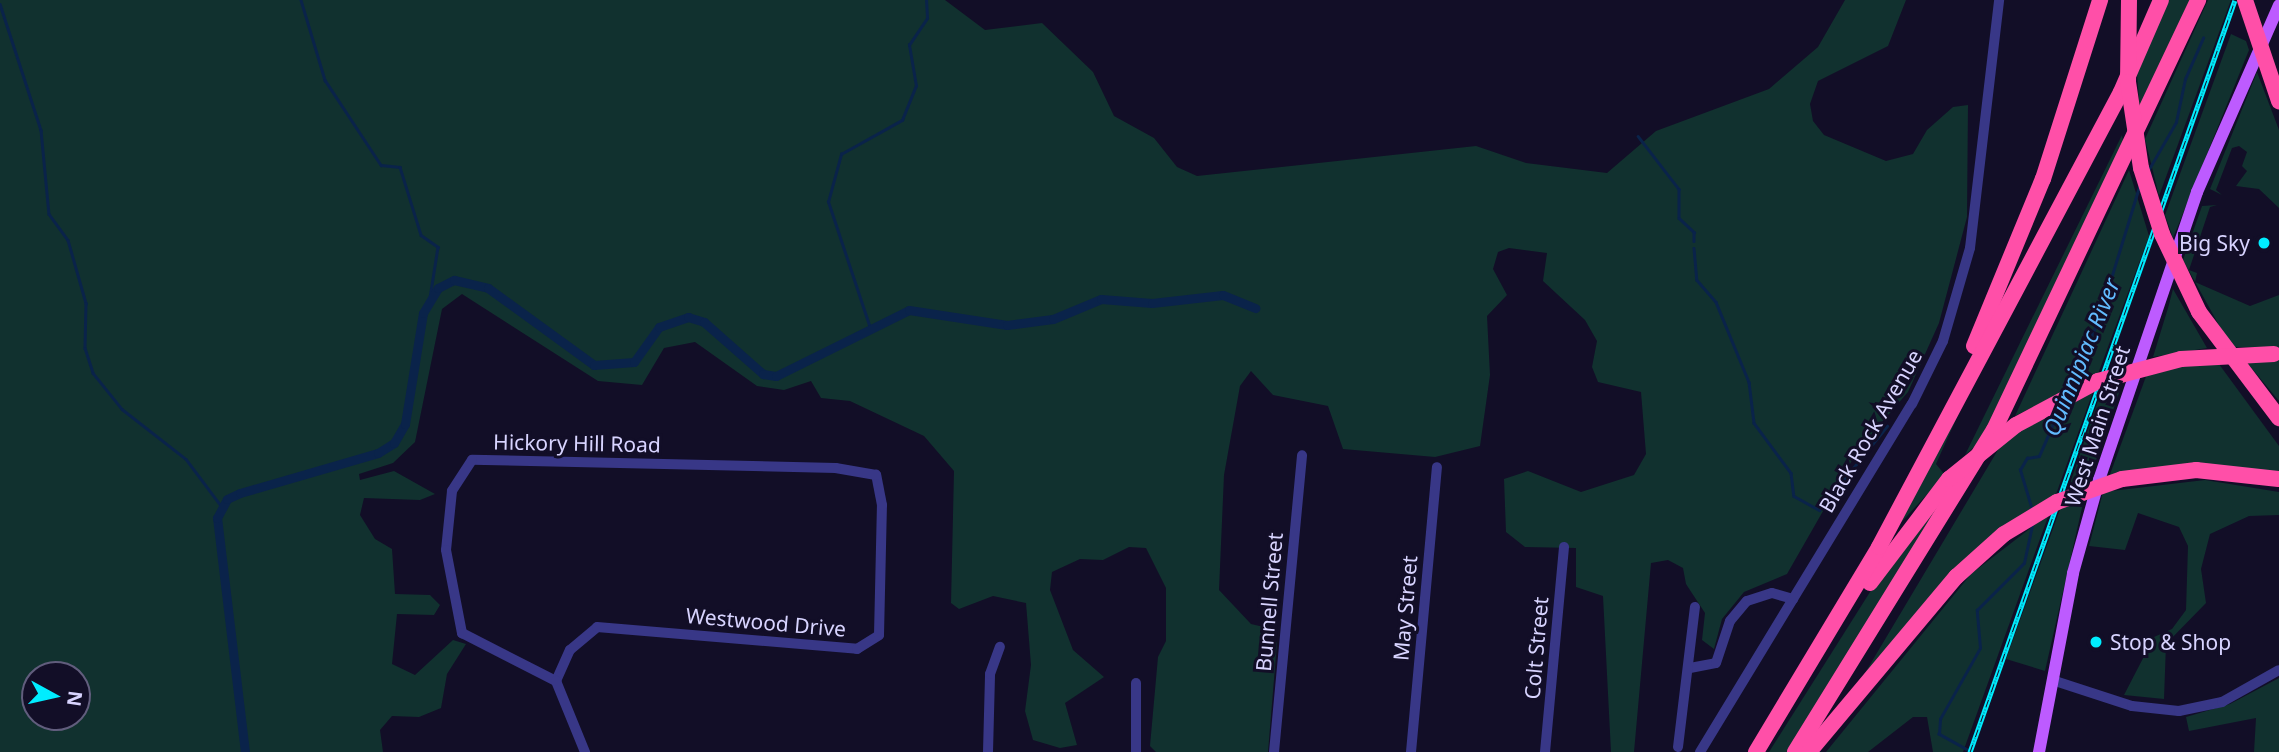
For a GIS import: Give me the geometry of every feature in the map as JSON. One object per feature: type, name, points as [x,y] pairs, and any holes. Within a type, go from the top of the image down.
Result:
[{"type":"highway","points":[[1909,488],[2030,216],[2100,0]]},
{"type":"highway","points":[[2129,0],[2127,72],[2139,157],[2162,234],[2199,312],[2279,418]]},
{"type":"highway","points":[[1756,752],[1909,488],[2125,83],[2161,0]]},
{"type":"highway","points":[[1795,752],[1994,430],[2198,0]]},
{"type":"highway","points":[[2245,0],[2279,101]]},
{"type":"highway","points":[[1756,752],[1896,544],[1949,479],[2015,425],[2098,381],[2181,359],[2276,354]]},
{"type":"highway","points":[[1809,752],[1956,577],[2004,534],[2057,502],[2122,480],[2196,470],[2279,479]]},
{"type":"main road","name":"West Main Street","points":[[2039,752],[2052,680],[2099,480],[2226,121],[2279,5]]},
{"type":"street","name":"Black Rock Avenue","points":[[1700,752],[1912,404],[1954,312],[1975,218],[1999,0]]},
{"type":"street","name":"Bunnell Street","points":[[1274,752],[1302,455]]},
{"type":"street","name":"Hickory Hill Road","points":[[556,681],[461,633],[446,551],[452,491],[472,460],[836,468],[876,475]]},
{"type":"street","name":"May Street","points":[[1411,752],[1437,467]]},
{"type":"street","name":"Westwood Drive","points":[[556,681],[570,650],[597,626],[857,649],[879,635],[882,505],[876,475]]},
{"type":"street","name":"Colt Street","points":[[1545,752],[1564,547]]},
{"type":"street","points":[[1690,668],[1716,663],[1730,621],[1747,601],[1772,593],[1793,599]]},
{"type":"street","points":[[1678,747],[1690,668],[1695,607]]},
{"type":"street","points":[[988,752],[990,674],[1000,647]]},
{"type":"street","points":[[2052,680],[2132,706],[2179,711],[2222,702],[2279,670]]},
{"type":"street","points":[[556,681],[585,752]]},
{"type":"street","points":[[1136,683],[1136,752]]},
{"type":"green space","points":[[0,0],[945,0],[985,30],[1042,23],[1093,72],[1114,116],[1154,138],[1177,167],[1197,176],[1476,146],[1526,163],[1607,173],[1656,131],[1769,89],[1818,47],[1845,0],[1906,0],[1888,46],[1818,81],[1810,104],[1813,121],[1824,135],[1886,161],[1913,154],[1927,130],[1953,107],[1968,105],[1967,217],[1939,323],[1908,392],[1858,450],[1787,574],[1744,592],[1722,619],[1714,649],[1702,640],[1705,613],[1686,584],[1683,568],[1668,560],[1651,563],[1634,752],[1611,752],[1603,596],[1576,587],[1576,548],[1525,547],[1506,532],[1504,479],[1528,471],[1581,492],[1634,475],[1646,454],[1641,392],[1598,382],[1592,367],[1597,341],[1585,320],[1543,281],[1547,253],[1509,248],[1498,252],[1493,269],[1507,295],[1487,316],[1490,375],[1480,446],[1435,457],[1343,449],[1328,406],[1273,395],[1251,371],[1240,386],[1224,475],[1219,590],[1251,624],[1268,628],[1277,643],[1268,752],[1156,752],[1150,746],[1158,657],[1166,641],[1166,588],[1146,548],[1129,547],[1103,560],[1080,559],[1052,572],[1050,590],[1073,650],[1104,677],[1065,703],[1077,745],[1060,748],[1033,740],[1025,711],[1031,665],[1026,603],[993,596],[959,609],[951,603],[954,471],[924,436],[850,401],[821,398],[811,381],[784,390],[757,386],[695,342],[664,348],[642,385],[598,381],[462,294],[442,309],[415,442],[393,463],[359,474],[360,480],[394,471],[435,494],[420,500],[364,498],[360,515],[375,539],[392,549],[395,594],[430,595],[440,605],[434,615],[397,614],[392,664],[415,675],[453,640],[466,644],[447,674],[441,708],[419,717],[392,716],[380,730],[383,752],[0,752]]},
{"type":"green space","points":[[2168,0],[2190,0],[2140,111],[2137,74]]},
{"type":"green space","points":[[2208,0],[2231,0],[2159,196],[2145,139]]},
{"type":"green space","points":[[2231,34],[2246,41],[2249,50],[2173,238],[2165,215]]},
{"type":"green space","points":[[2257,72],[2279,130],[2279,208],[2259,189],[2236,186],[2247,171],[2242,166],[2247,152],[2239,146],[2232,148],[2216,190],[2222,195],[2210,189]]},
{"type":"green space","points":[[2122,135],[2124,147],[1981,441],[1965,455]]},
{"type":"green space","points":[[2129,170],[2149,236],[2098,374],[2015,416]]},
{"type":"green space","points":[[2217,205],[2210,207],[2189,270],[2197,273],[2195,282],[2183,260],[2202,206]]},
{"type":"green space","points":[[2195,282],[2250,306],[2279,295],[2279,347],[2231,347]]},
{"type":"green space","points":[[2173,289],[2207,348],[2153,357],[2168,308]]},
{"type":"green space","points":[[2244,359],[2279,360],[2279,401]]},
{"type":"green space","points":[[2216,360],[2279,446],[2279,471],[2109,477],[2148,371]]},
{"type":"green space","points":[[2124,378],[2088,484],[2067,492],[2103,386]]},
{"type":"green space","points":[[1971,386],[1936,464],[1945,475],[1895,529]]},
{"type":"green space","points":[[2094,389],[2055,497],[2030,511],[1862,678],[2005,438]]},
{"type":"green space","points":[[2205,480],[2279,492],[2279,515],[2249,516],[2210,534],[2201,569],[2206,603],[2166,644],[2164,699],[2124,695],[2154,637],[2172,629],[2186,610],[2188,546],[2179,527],[2138,513],[2125,550],[2089,546],[2103,492]]},
{"type":"green space","points":[[1953,483],[1788,752],[1769,752],[1882,573]]},
{"type":"green space","points":[[2084,499],[2045,671],[2006,659],[2060,509]]},
{"type":"green space","points":[[2049,514],[1963,752],[1933,752],[1927,717],[1913,717],[1868,752],[1826,752],[1971,574]]},
{"type":"green space","points":[[2279,678],[2279,752],[2254,752],[2256,718],[2189,731],[2186,717],[2230,704]]},
{"type":"waterway","points":[[301,0],[325,80],[381,165],[400,167],[421,235],[438,247],[430,298]]},
{"type":"waterway","points":[[869,325],[828,202],[841,154],[902,120],[916,86],[909,45],[927,18],[926,0]]},
{"type":"waterway","points":[[0,4],[41,130],[49,214],[68,240],[86,303],[85,348],[93,373],[122,409],[186,459],[222,507]]},
{"type":"waterway","name":"Quinnipiac River","points":[[2149,169],[2176,122],[2185,79],[2203,38]]},
{"type":"waterway","points":[[1638,136],[1679,189],[1679,218],[1694,232],[1694,241]]},
{"type":"waterway","name":"Quinnipiac River","points":[[2066,391],[2098,321],[2139,187]]},
{"type":"waterway","points":[[1694,248],[1697,280],[1716,302],[1749,382],[1754,423],[1791,473],[1794,496],[1819,510],[1887,426]]},
{"type":"waterway","points":[[245,752],[217,518],[227,499],[240,493],[378,453],[394,443],[405,424],[423,313],[438,288],[454,280],[488,288],[594,365],[634,362],[659,327],[688,317],[704,322],[763,374],[776,376],[909,310],[1007,325],[1053,319],[1101,299],[1152,303],[1223,295],[1256,308]]},
{"type":"waterway","name":"Quinnipiac River","points":[[2032,510],[2020,470],[2027,458],[2039,456],[2059,410]]},
{"type":"waterway","name":"Quinnipiac River","points":[[1971,752],[1939,734],[1940,719],[1980,648],[1977,610],[2024,563],[2032,524]]},
{"type":"railway","points":[[1970,752],[2235,0]]},
{"type":"place","name":"Big Sky","points":[[2264,243]]},
{"type":"place","name":"Stop & Shop","points":[[2096,642]]}]
